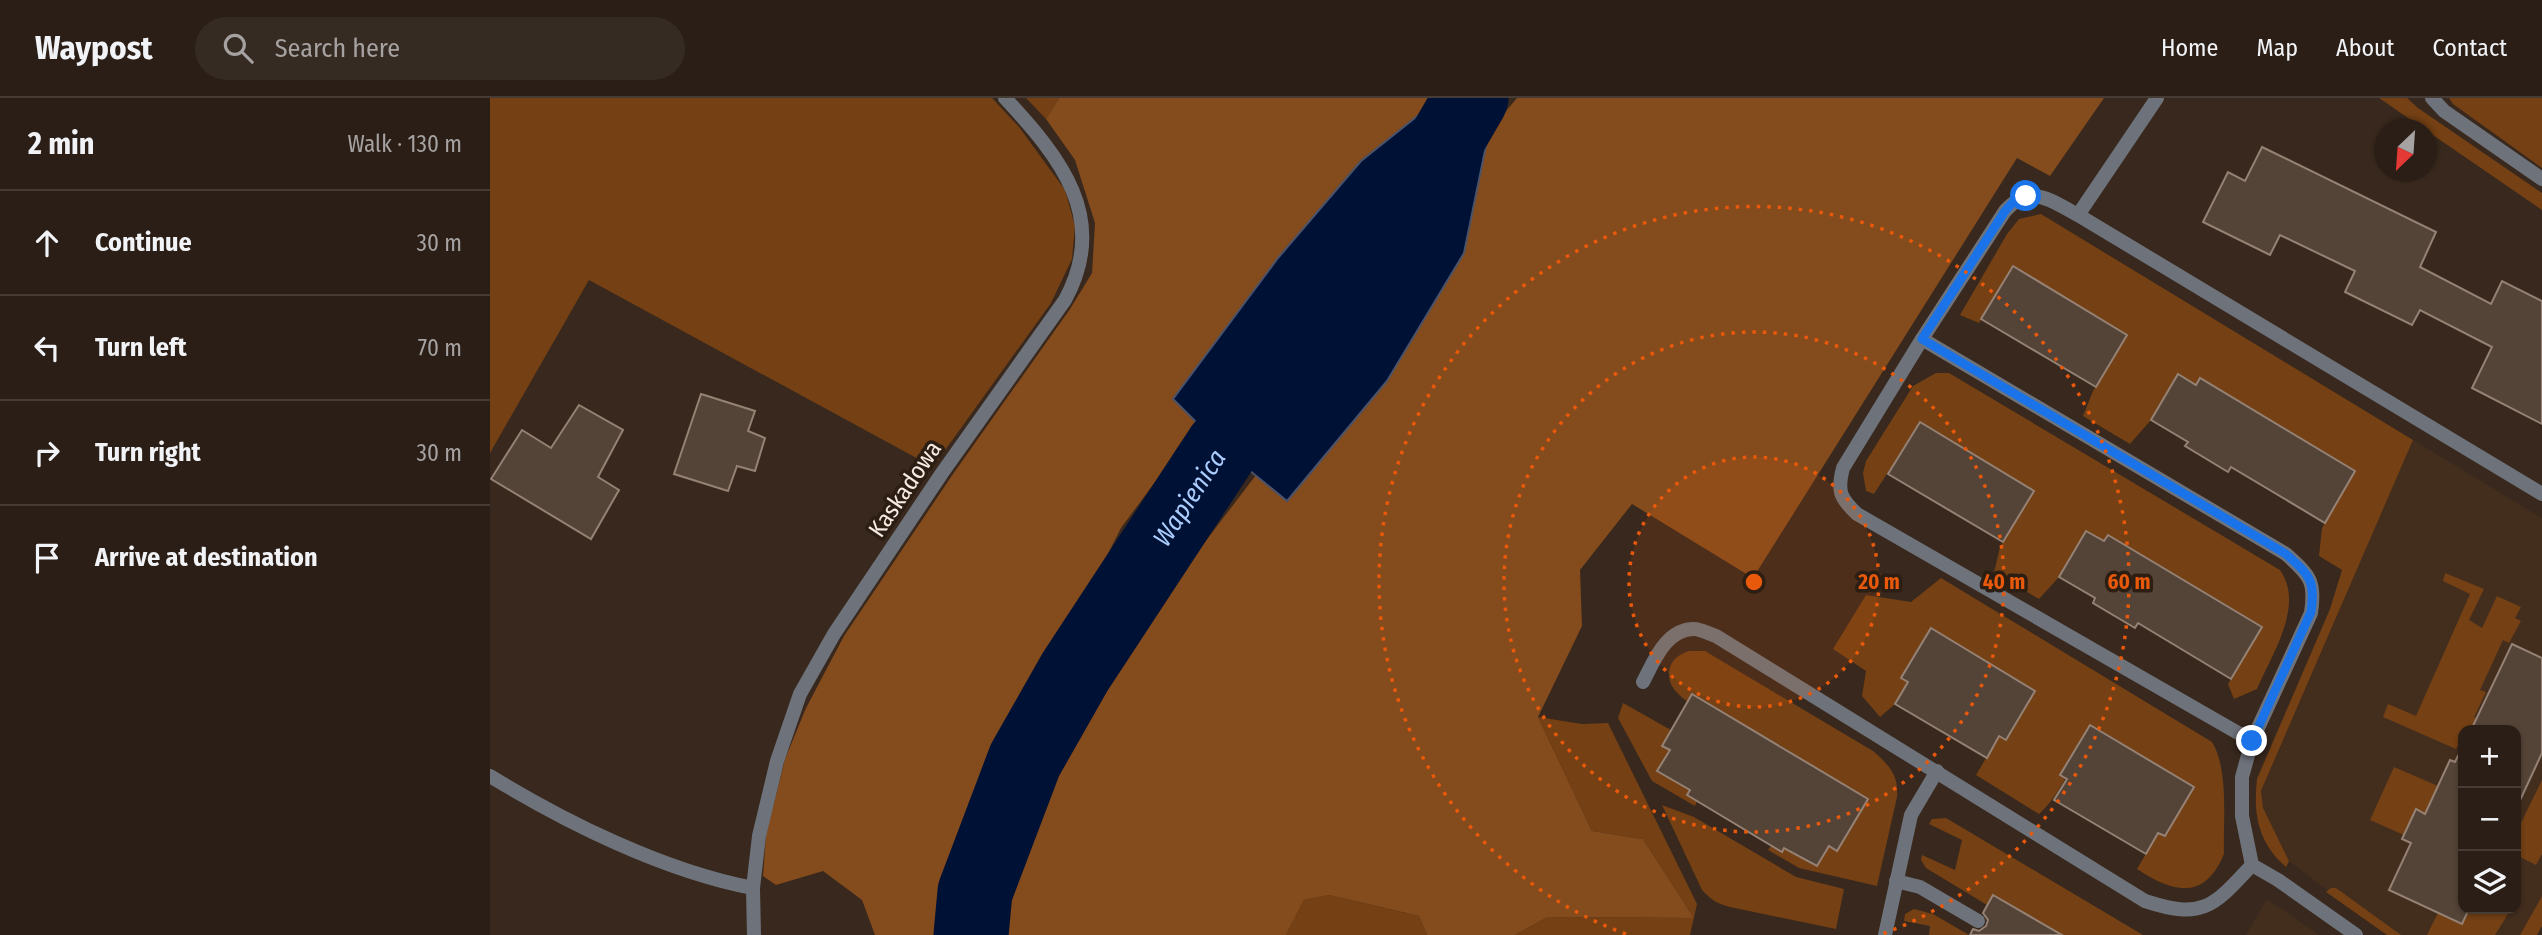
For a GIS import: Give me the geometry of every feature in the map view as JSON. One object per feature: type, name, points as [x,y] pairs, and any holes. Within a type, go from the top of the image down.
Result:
[{"type":"street","name":"Kaskadowa","points":[[754,935],[753,888],[759,836],[777,761],[800,694],[834,634],[942,473],[1065,300],[1076,280],[1082,252],[1083,226],[1076,201],[1058,160],[1005,98]]},
{"type":"street","points":[[2078,215],[2157,98]]},
{"type":"street","points":[[2432,98],[2444,111],[2542,179]]},
{"type":"street","points":[[2252,741],[1857,514],[1843,501],[1839,484],[1843,468],[1922,339],[2005,211],[2015,200],[2026,196],[2039,196],[2078,215],[2542,494]]},
{"type":"street","points":[[1922,339],[2286,554],[2307,573],[2314,591],[2311,612],[2252,741],[2242,777],[2242,816],[2252,865],[2356,935]]},
{"type":"street","points":[[1643,682],[1661,648],[1677,633],[1696,629],[1716,636],[2146,901],[2174,910],[2197,910],[2224,896],[2252,865]]},
{"type":"street","points":[[1885,935],[1911,815],[1937,771]]},
{"type":"street","points":[[490,776],[598,834],[690,872],[753,888]]},
{"type":"street","points":[[1896,881],[1920,887],[1978,921]]},
{"type":"shaded area","points":[[490,98],[992,98],[1019,127],[1065,190],[1075,226],[1072,259],[1051,303],[933,467],[589,280],[490,453]]},
{"type":"shaded area","points":[[1026,98],[1059,98],[1046,119]]},
{"type":"shaded area","points":[[1059,98],[1440,98],[1360,161],[1278,258],[1173,399],[1198,424],[1121,528],[1008,751],[957,887],[951,935],[875,935],[862,900],[823,871],[776,885],[763,876],[766,835],[785,759],[806,708],[844,636],[953,474],[1070,309],[1092,273],[1095,223],[1075,160],[1046,119]]},
{"type":"shaded area","points":[[1517,98],[2104,98],[2050,176],[2017,158],[1753,578],[1632,504],[1580,570],[1582,626],[1538,717],[1592,831],[1643,839],[1694,918],[1548,917],[1515,935],[1427,935],[1419,916],[1329,895],[1304,900],[1286,935],[995,935],[1000,884],[1095,686],[1256,475],[1288,500],[1464,253],[1489,131]]},
{"type":"shaded area","points":[[2379,98],[2407,98],[2434,119],[2410,119]]},
{"type":"shaded area","points":[[2449,98],[2542,98],[2542,168],[2453,104]]},
{"type":"shaded area","points":[[2437,121],[2542,193],[2542,210],[2437,138]]},
{"type":"shaded area","points":[[2041,214],[2413,440],[2261,791],[2263,808],[2289,861],[2286,867],[2263,838],[2257,816],[2257,779],[2330,609],[2342,570],[2319,556],[2322,528],[2355,471],[2200,378],[2196,385],[2179,374],[2151,420],[2130,444],[2083,416],[2093,391],[2127,335],[2013,266],[1979,323],[1960,315],[2007,234],[2019,219]]},
{"type":"shaded area","points":[[1936,373],[1949,373],[2280,570],[2287,584],[2288,614],[2284,630],[2257,689],[2234,699],[2228,684],[2262,626],[2108,535],[2104,541],[2087,531],[2059,577],[2039,599],[1994,573],[2000,547],[2034,491],[1920,422],[1874,494],[1866,491],[1863,473],[1866,461],[1913,386]]},
{"type":"shaded area","points":[[2413,440],[2542,518],[2542,896],[2520,935],[2387,935],[2289,861],[2262,808],[2261,792]]},
{"type":"shaded area","points":[[2445,573],[2484,589],[2469,620],[2482,628],[2497,596],[2521,607],[2515,618],[2521,621],[2509,643],[2503,640],[2480,690],[2486,692],[2474,717],[2491,725],[2458,725],[2456,749],[2383,717],[2388,704],[2416,716],[2470,594],[2443,581]]},
{"type":"shaded area","points":[[1941,578],[2212,742],[2221,766],[2223,781],[2224,854],[2207,880],[2197,886],[2175,887],[2137,869],[2158,833],[2165,836],[2194,787],[2118,746],[2120,742],[2090,725],[2063,783],[2039,814],[1976,775],[1999,736],[2006,740],[2035,691],[2006,673],[1902,678],[1908,682],[1895,704],[1880,717],[1862,696],[1866,671],[1833,649],[1866,595],[1911,602]]},
{"type":"shaded area","points":[[1689,651],[1705,651],[1873,751],[1888,766],[1895,776],[1897,797],[1877,886],[1799,868],[1768,850],[1771,846],[1781,852],[1784,848],[1817,866],[1829,846],[1837,850],[1808,769],[1810,764],[1757,732],[1700,708],[1678,693],[1671,684],[1670,668],[1675,659]]},
{"type":"shaded area","points":[[1623,703],[1671,730],[1662,746],[1670,750],[1658,771],[1690,790],[1687,795],[1697,801],[1695,806],[1652,781],[1618,718]]},
{"type":"shaded area","points":[[1538,717],[1582,724],[1608,723],[1697,904],[1694,918],[1643,839],[1592,831]]},
{"type":"shaded area","points":[[2394,767],[2438,786],[2425,814],[2416,810],[2404,835],[2370,820]]},
{"type":"shaded area","points":[[2542,780],[2542,854],[2536,865],[2521,858],[2521,823]]},
{"type":"shaded area","points":[[1662,805],[1694,817],[1796,877],[1844,889],[1836,929],[1730,907],[1712,899],[1702,890]]},
{"type":"shaded area","points":[[1946,818],[2143,935],[2061,935],[1994,895],[1987,905],[1926,868],[1921,860],[1922,855],[1955,870],[1962,840],[1929,824],[1932,819]]},
{"type":"shaded area","points":[[2336,888],[2401,935],[2387,935],[2326,892]]},
{"type":"shaded area","points":[[1329,895],[1419,916],[1427,935],[1286,935],[1304,900]]},
{"type":"shaded area","points":[[2542,896],[2542,926],[2537,935],[2520,935]]},
{"type":"shaded area","points":[[2267,899],[2319,935],[2246,935]]},
{"type":"shaded area","points":[[1914,909],[1933,914],[1969,935],[1929,935],[1930,926],[1904,921],[1905,914]]},
{"type":"shaded area","points":[[2438,913],[2462,924],[2467,914],[2508,914],[2495,935],[2427,935]]},
{"type":"shaded area","points":[[1548,917],[1694,918],[1690,935],[1515,935]]},
{"type":"water","points":[[1440,98],[1445,98],[1489,131],[1464,253],[1387,381],[1287,501],[1222,448],[1173,399],[1278,258],[1361,161]]},
{"type":"building","points":[[2262,147],[2436,232],[2420,267],[2491,304],[2502,281],[2542,301],[2542,424],[2472,388],[2492,347],[2420,310],[2412,325],[2345,292],[2355,271],[2280,235],[2270,255],[2203,222],[2228,172],[2245,181]]},
{"type":"building","points":[[2013,266],[2127,335],[2096,387],[1981,319]]},
{"type":"building","points":[[2178,374],[2196,385],[2200,378],[2355,471],[2325,523],[2231,467],[2228,472],[2185,446],[2188,442],[2151,420]]},
{"type":"building","points":[[701,394],[755,411],[748,431],[765,438],[755,471],[737,466],[728,491],[674,474]]},
{"type":"building","points":[[579,405],[623,430],[598,477],[619,490],[591,539],[491,479],[522,430],[551,448]]},
{"type":"building","points":[[1920,422],[2034,491],[2003,542],[1888,474]]},
{"type":"building","points":[[2086,531],[2104,541],[2108,535],[2262,627],[2231,679],[2138,623],[2135,628],[2113,615],[2093,603],[2095,598],[2059,577]]},
{"type":"building","points":[[1931,628],[2035,691],[2006,740],[1999,736],[1987,758],[1895,704],[1908,682],[1901,678]]},
{"type":"building","points":[[2512,644],[2542,658],[2542,753],[2521,798],[2521,725],[2473,725]]},
{"type":"building","points":[[1692,694],[1868,799],[1837,851],[1829,846],[1817,866],[1784,848],[1782,852],[1687,795],[1690,790],[1657,771],[1670,750],[1662,746]]},
{"type":"building","points":[[2090,725],[2194,787],[2165,836],[2158,833],[2146,854],[2054,800],[2067,779],[2060,775]]},
{"type":"building","points":[[2458,756],[2458,914],[2467,914],[2462,924],[2389,890],[2411,843],[2402,839],[2416,809],[2425,814],[2450,760],[2455,762]]},
{"type":"building","points":[[1993,895],[2062,935],[1970,935],[1973,929],[1979,931],[1986,926],[1988,920],[1983,913]]},
{"type":"waterway","name":"Wapienica","points":[[1411,201],[1471,98]]},
{"type":"waterway","name":"Wapienica","points":[[971,935],[975,892],[1025,760],[1075,672],[1222,448],[1291,371]]},
{"type":"route","points":[[2026,196],[2015,200],[2005,211],[1922,339],[2286,554],[2307,573],[2314,591],[2311,612],[2252,741]]}]
